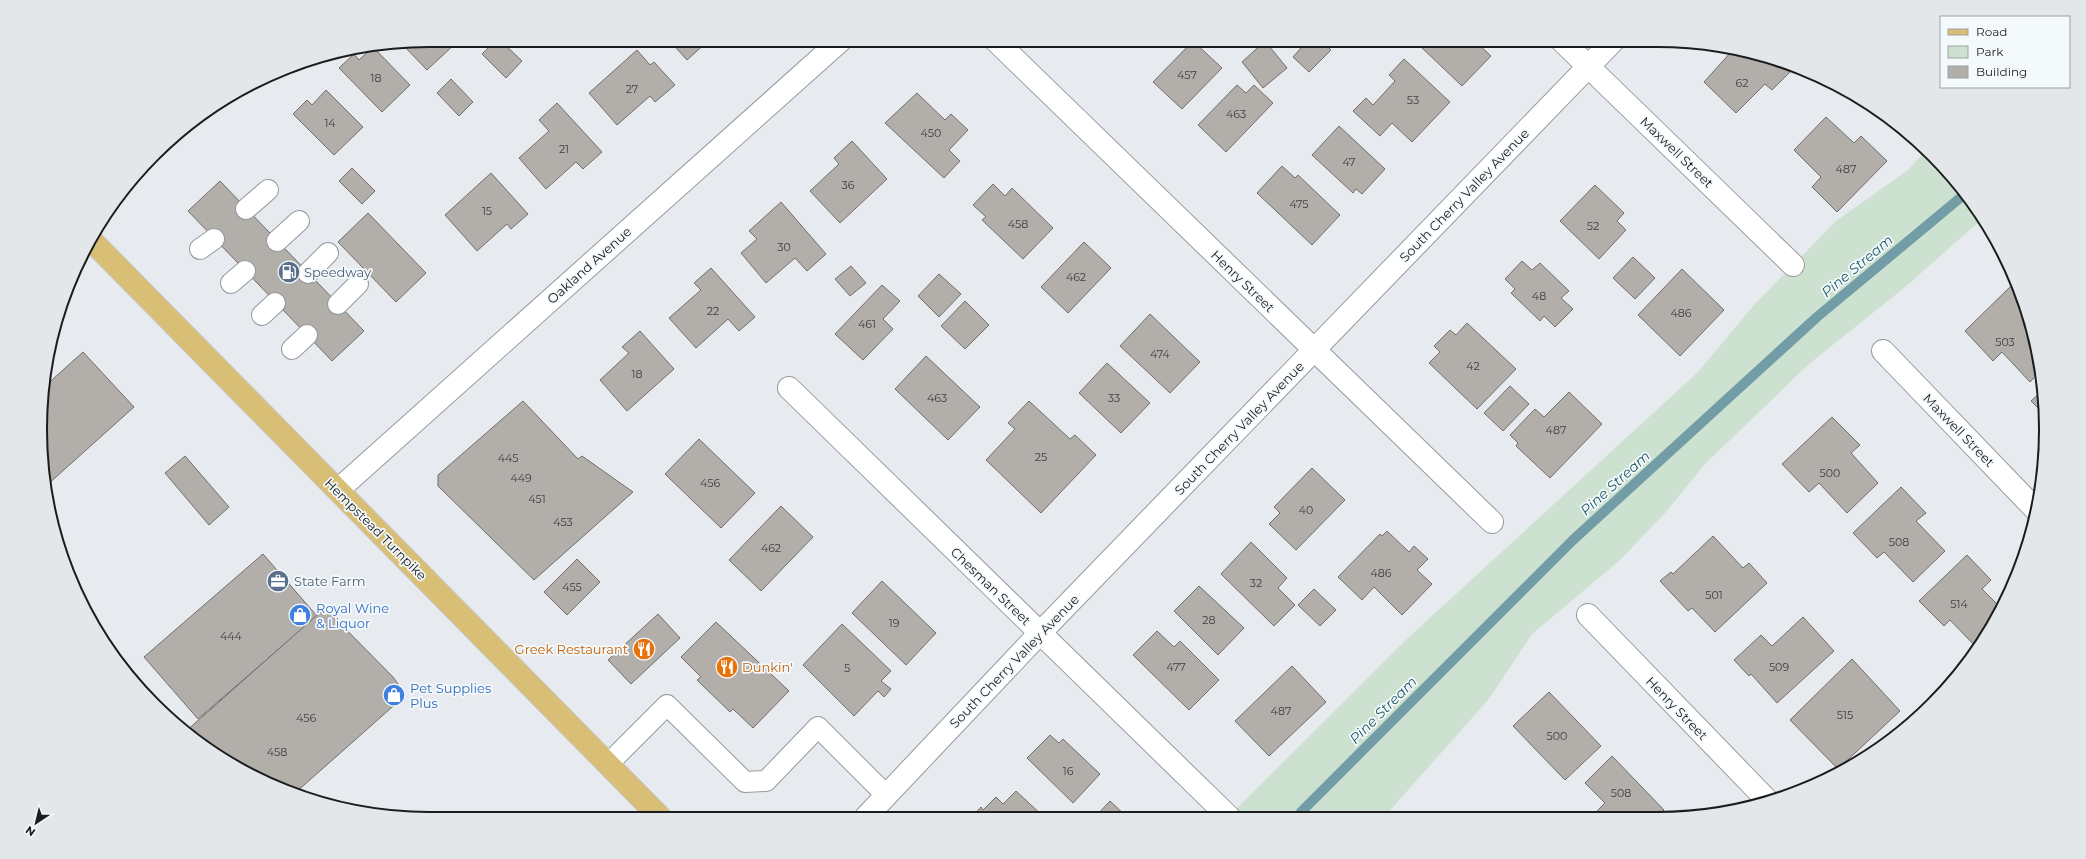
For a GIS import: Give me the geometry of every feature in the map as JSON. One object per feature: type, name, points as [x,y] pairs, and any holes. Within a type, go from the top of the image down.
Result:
[{"type":"main road","name":"Hempstead Turnpike","points":[[95,244],[655,812]]},
{"type":"street","name":"Oakland Avenue","points":[[338,490],[833,47]]},
{"type":"street","name":"Henry Street","points":[[1002,47],[1492,522]]},
{"type":"street","name":"Maxwell Street","points":[[1568,47],[1793,265]]},
{"type":"street","name":"South Cherry Valley Avenue","points":[[870,812],[1040,633],[1607,47]]},
{"type":"street","name":"Maxwell Street","points":[[1883,351],[2032,505]]},
{"type":"street","name":"Chesman Street","points":[[789,388],[1224,812]]},
{"type":"street","name":"Henry Street","points":[[1588,616],[1764,796]]},
{"type":"lane","points":[[246,209],[268,190]]},
{"type":"lane","points":[[277,241],[299,222]]},
{"type":"lane","points":[[308,273],[328,253]]},
{"type":"lane","points":[[338,304],[358,284]]},
{"type":"lane","points":[[292,349],[307,335]]},
{"type":"lane","points":[[608,764],[667,706],[744,782],[766,781],[818,728],[886,795]]},
{"type":"green space","points":[[1922,154],[1944,177],[1978,222],[1904,288],[1809,364],[1705,464],[1665,513],[1619,561],[1532,634],[1488,700],[1389,812],[1234,811],[1410,636],[1698,372],[1754,305],[1836,221],[1908,170]]},
{"type":"building","points":[[452,47],[427,70],[406,48]]},
{"type":"building","points":[[489,47],[507,47],[522,61],[506,78],[482,54]]},
{"type":"building","points":[[675,47],[701,47],[687,60]]},
{"type":"building","points":[[1187,47],[1199,47],[1222,68],[1182,109],[1153,82]]},
{"type":"building","points":[[1258,47],[1270,47],[1287,68],[1263,88],[1242,62]]},
{"type":"building","points":[[1302,47],[1328,47],[1331,50],[1309,72],[1293,57]]},
{"type":"building","points":[[1421,47],[1481,47],[1491,56],[1462,86]]},
{"type":"building","points":[[637,50],[650,65],[654,62],[675,85],[655,102],[650,96],[617,125],[589,93]]},
{"type":"building","points":[[376,51],[410,85],[382,112],[339,68],[354,54],[359,60],[368,52]]},
{"type":"building","points":[[1729,54],[1791,71],[1772,90],[1765,84],[1736,113],[1704,82]]},
{"type":"building","points":[[1404,59],[1450,102],[1412,142],[1392,123],[1380,136],[1353,111],[1366,98],[1373,105],[1395,81],[1389,75]]},
{"type":"building","points":[[451,79],[473,102],[459,116],[437,93]]},
{"type":"building","points":[[1237,85],[1246,93],[1254,85],[1273,103],[1226,152],[1198,125]]},
{"type":"building","points":[[326,90],[363,127],[334,155],[293,114],[307,100],[312,105]]},
{"type":"building","points":[[917,93],[945,120],[951,114],[968,130],[949,150],[960,161],[944,178],[885,123]]},
{"type":"building","points":[[557,103],[602,152],[583,169],[576,162],[546,189],[519,158],[549,131],[539,120]]},
{"type":"building","points":[[1826,117],[1854,143],[1861,136],[1887,161],[1837,212],[1812,187],[1821,177],[1794,150]]},
{"type":"building","points":[[1339,126],[1385,169],[1362,194],[1356,189],[1353,193],[1312,155]]},
{"type":"building","points":[[852,141],[887,179],[840,223],[810,191],[839,164],[834,158]]},
{"type":"building","points":[[1282,166],[1295,178],[1298,175],[1340,215],[1312,245],[1257,193]]},
{"type":"building","points":[[352,168],[375,191],[362,204],[339,181]]},
{"type":"building","points":[[491,173],[528,214],[511,229],[507,224],[477,251],[445,215]]},
{"type":"building","points":[[220,181],[364,331],[332,361],[188,211]]},
{"type":"building","points":[[993,184],[1005,196],[1012,188],[1053,228],[1023,259],[982,220],[986,217],[973,205]]},
{"type":"building","points":[[1595,185],[1624,213],[1617,221],[1626,230],[1599,259],[1560,221]]},
{"type":"building","points":[[781,202],[826,254],[807,271],[795,258],[766,283],[741,253],[757,239],[749,231]]},
{"type":"building","points":[[368,213],[426,273],[396,302],[338,242]]},
{"type":"building","points":[[1084,242],[1111,268],[1068,313],[1041,287]]},
{"type":"building","points":[[1633,257],[1655,278],[1635,299],[1613,278]]},
{"type":"building","points":[[1522,261],[1532,270],[1540,263],[1569,291],[1561,298],[1573,309],[1555,327],[1544,316],[1540,321],[1511,293],[1515,289],[1505,279]]},
{"type":"building","points":[[851,266],[866,283],[850,296],[835,279]]},
{"type":"building","points":[[711,268],[755,317],[739,331],[728,319],[696,348],[669,318],[701,290],[694,283]]},
{"type":"building","points":[[1682,269],[1724,310],[1680,356],[1638,315]]},
{"type":"building","points":[[939,274],[961,294],[939,317],[918,296]]},
{"type":"building","points":[[882,285],[900,301],[883,319],[893,329],[863,360],[835,334]]},
{"type":"building","points":[[2011,286],[2026,331],[2035,377],[2030,382],[2002,352],[1993,361],[1965,331]]},
{"type":"building","points":[[965,301],[989,325],[965,349],[941,326]]},
{"type":"building","points":[[1150,314],[1200,362],[1170,393],[1120,346]]},
{"type":"building","points":[[1467,323],[1516,369],[1477,409],[1429,363],[1440,352],[1434,346],[1450,330],[1456,335]]},
{"type":"building","points":[[640,331],[674,369],[627,411],[600,380],[629,353],[622,347]]},
{"type":"building","points":[[83,352],[134,407],[50,482],[47,430],[50,382]]},
{"type":"building","points":[[926,356],[980,407],[948,440],[895,389]]},
{"type":"building","points":[[1107,363],[1150,403],[1121,433],[1079,393]]},
{"type":"building","points":[[1510,386],[1529,404],[1503,431],[1484,413]]},
{"type":"building","points":[[1569,392],[1602,424],[1550,478],[1516,446],[1518,443],[1510,435],[1535,409],[1544,417]]},
{"type":"building","points":[[2037,395],[2038,408],[2031,401]]},
{"type":"building","points":[[523,401],[578,459],[582,456],[633,492],[534,580],[438,486],[438,475]]},
{"type":"building","points":[[1029,401],[1070,439],[1075,435],[1096,455],[1041,513],[986,460],[1015,429],[1008,423]]},
{"type":"building","points":[[1832,417],[1860,445],[1851,453],[1878,483],[1847,513],[1819,483],[1809,492],[1782,464]]},
{"type":"building","points":[[699,439],[755,493],[721,528],[665,474]]},
{"type":"building","points":[[185,456],[229,507],[209,525],[165,473]]},
{"type":"building","points":[[1312,468],[1345,500],[1296,550],[1269,524],[1280,513],[1274,507]]},
{"type":"building","points":[[1901,487],[1926,513],[1916,521],[1945,551],[1913,582],[1884,552],[1877,558],[1853,533]]},
{"type":"building","points":[[781,506],[813,537],[761,591],[729,560]]},
{"type":"building","points":[[1387,531],[1409,552],[1414,546],[1428,559],[1417,570],[1432,584],[1402,615],[1374,587],[1362,600],[1338,577],[1380,534],[1382,536]]},
{"type":"building","points":[[1713,536],[1743,568],[1749,563],[1767,583],[1715,632],[1692,608],[1688,611],[1660,581],[1671,572],[1673,574]]},
{"type":"building","points":[[1251,542],[1287,578],[1278,588],[1295,605],[1274,626],[1221,574]]},
{"type":"building","points":[[263,554],[317,616],[198,719],[144,657]]},
{"type":"building","points":[[1967,555],[1991,580],[1982,589],[1997,604],[1973,644],[1950,620],[1944,626],[1919,601]]},
{"type":"building","points":[[577,559],[600,582],[567,615],[544,592]]},
{"type":"building","points":[[882,581],[936,633],[906,665],[852,613]]},
{"type":"building","points":[[1199,586],[1244,628],[1218,655],[1174,611]]},
{"type":"building","points":[[1314,589],[1336,610],[1320,626],[1298,605]]},
{"type":"building","points":[[325,608],[393,677],[401,688],[399,701],[299,789],[260,773],[238,761],[217,748],[190,727]]},
{"type":"building","name":"Greek Restaurant","points":[[658,614],[680,638],[631,684],[608,660]]},
{"type":"building","points":[[1803,617],[1834,651],[1777,703],[1751,674],[1749,676],[1734,660],[1761,635],[1772,646]]},
{"type":"building","name":"Dunkin'","points":[[716,622],[789,691],[753,728],[733,709],[730,712],[697,680],[701,677],[681,657]]},
{"type":"building","points":[[842,624],[891,671],[881,681],[891,689],[884,697],[878,691],[854,716],[803,665]]},
{"type":"building","points":[[1157,631],[1174,647],[1180,641],[1219,680],[1189,710],[1133,655]]},
{"type":"building","points":[[1852,659],[1900,711],[1845,763],[1836,767],[1790,720]]},
{"type":"building","points":[[1292,666],[1326,702],[1269,756],[1235,721]]},
{"type":"building","points":[[1549,692],[1601,746],[1565,780],[1513,726]]},
{"type":"building","points":[[1050,735],[1059,743],[1063,739],[1100,774],[1073,803],[1027,758]]},
{"type":"building","points":[[1612,756],[1664,810],[1662,812],[1656,812],[1596,812],[1605,803],[1585,783]]},
{"type":"building","points":[[1016,791],[1039,812],[976,812],[981,807],[983,810],[996,797],[1003,804]]},
{"type":"building","points":[[1110,801],[1122,812],[1100,812]]},
{"type":"waterway","name":"Pine Stream","points":[[1301,812],[1573,540],[1817,317],[1960,198]]},
{"type":"place","name":"Speedway","points":[[289,272]]},
{"type":"place","name":"State Farm","points":[[278,581]]},
{"type":"place","name":"Royal Wine & Liquor","points":[[300,615]]},
{"type":"place","name":"Greek Restaurant","points":[[644,649]]},
{"type":"place","name":"Dunkin'","points":[[727,667]]},
{"type":"place","name":"Pet Supplies Plus","points":[[394,695]]}]
